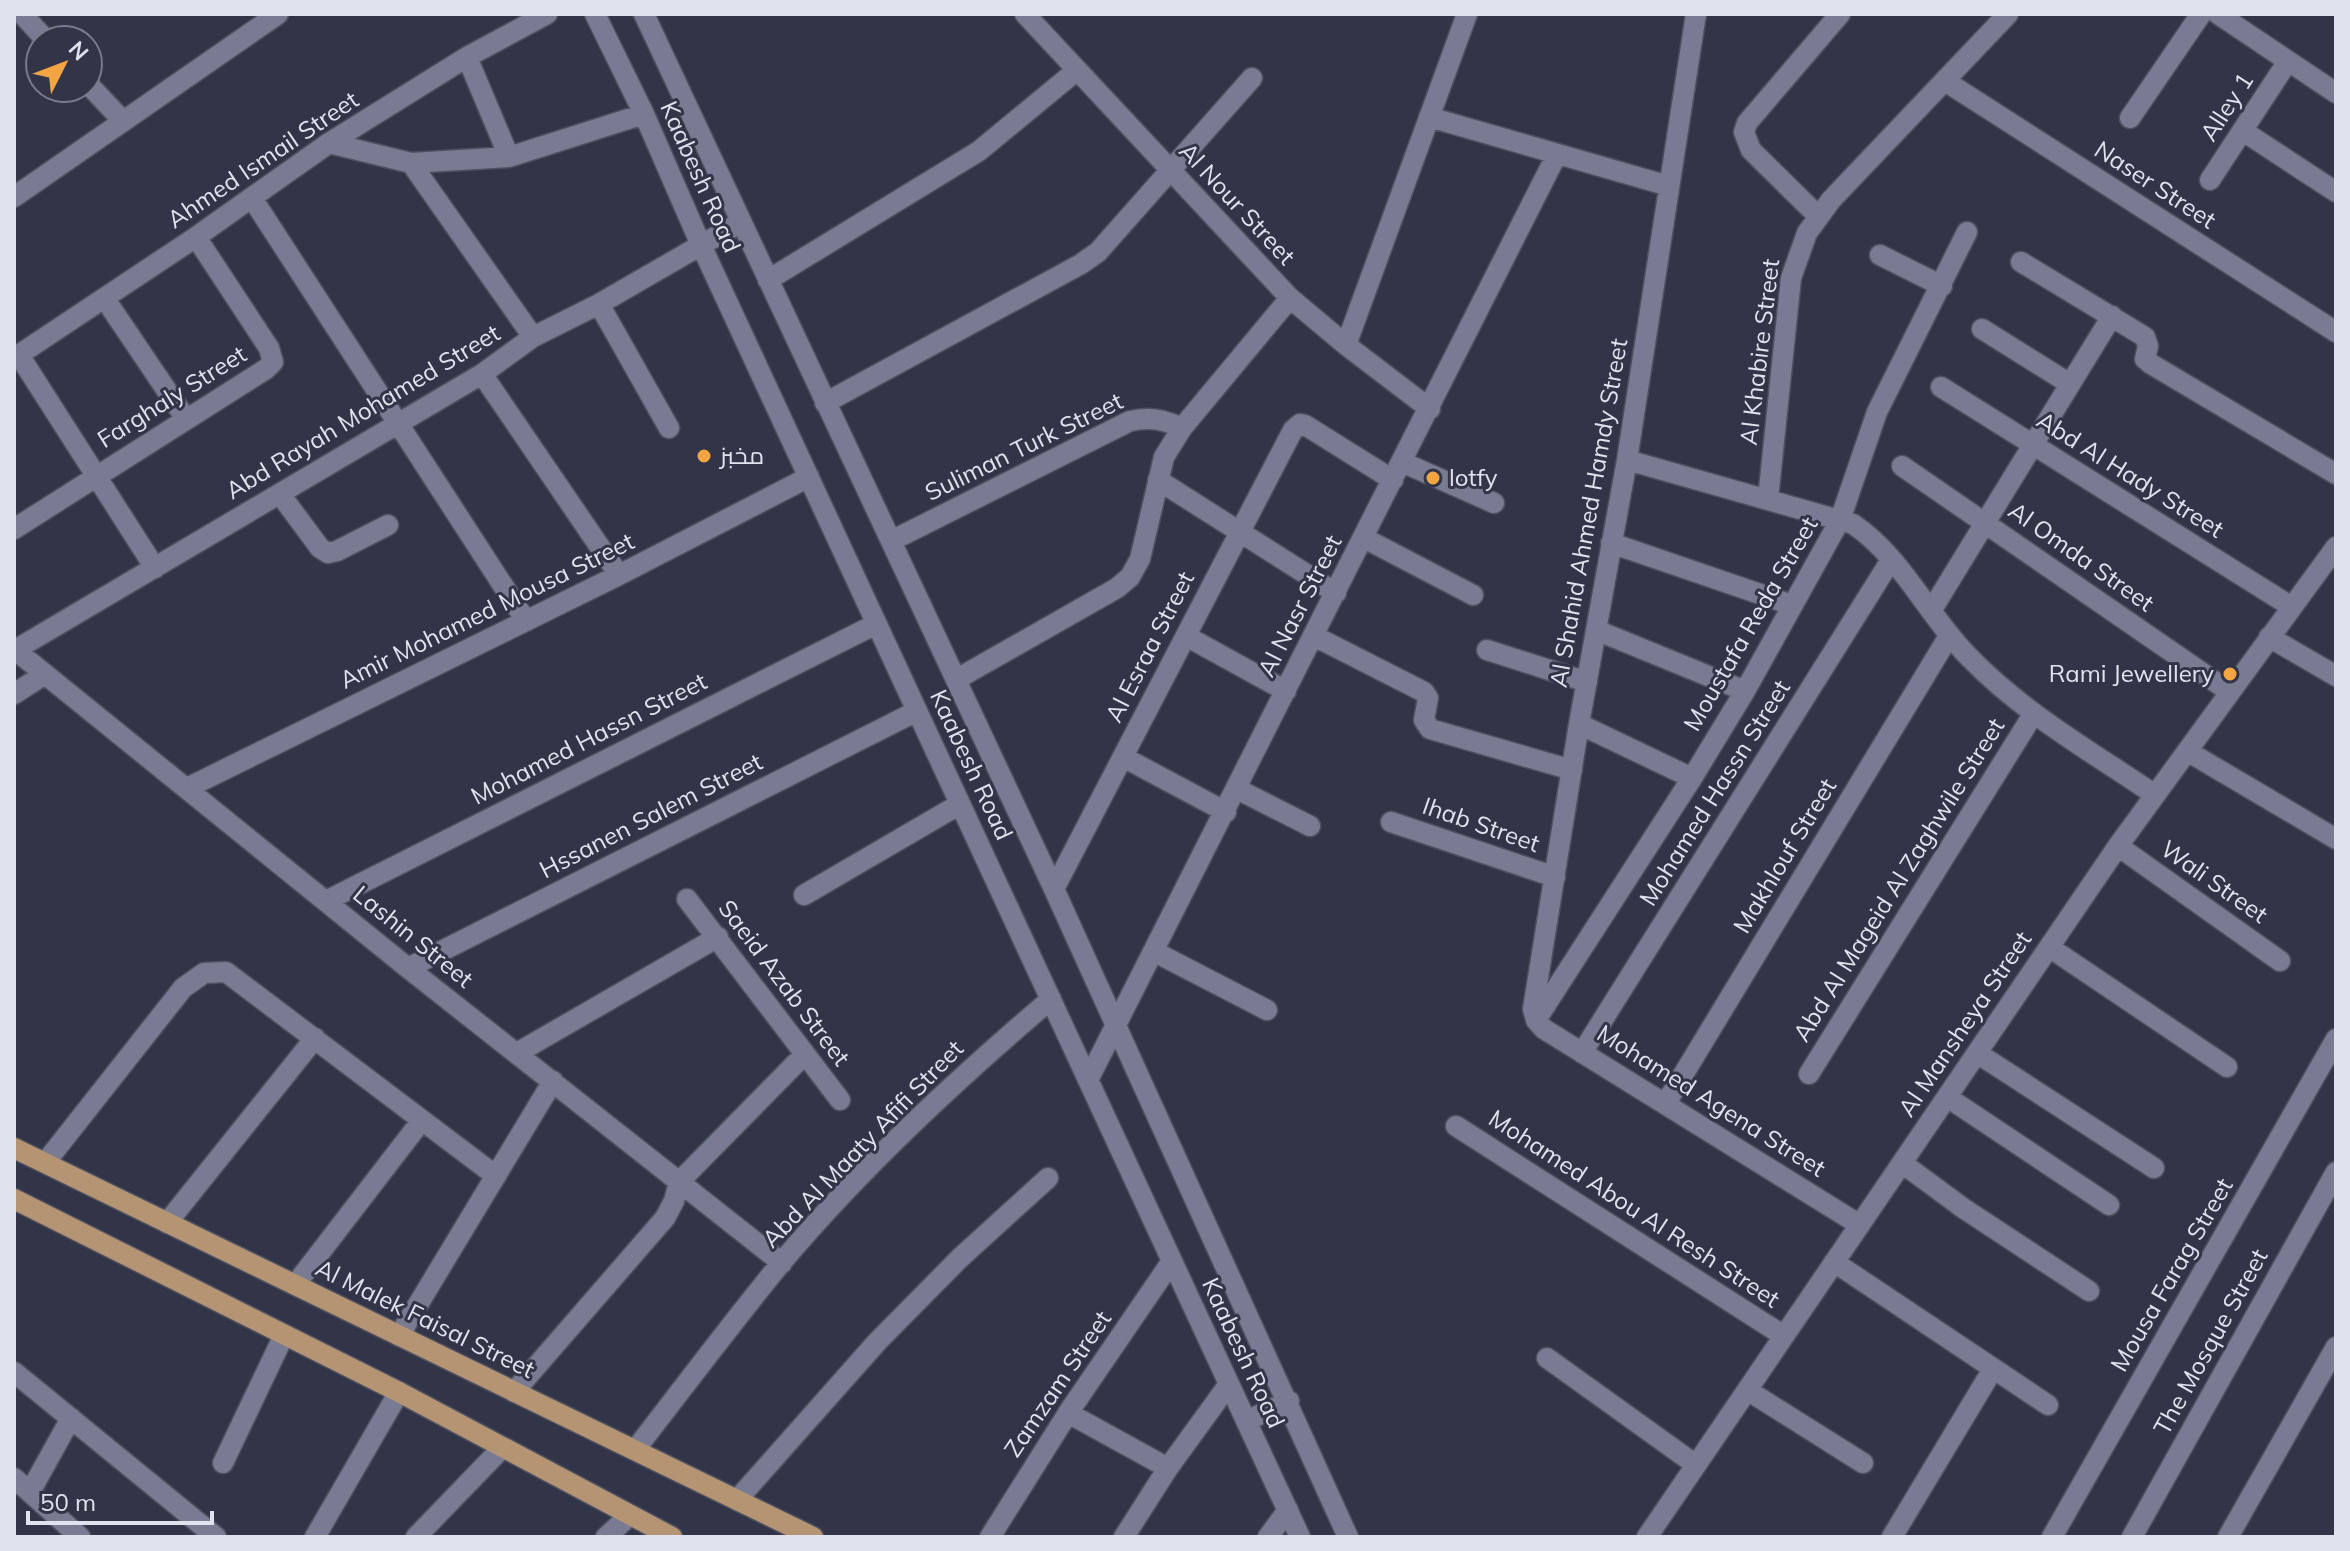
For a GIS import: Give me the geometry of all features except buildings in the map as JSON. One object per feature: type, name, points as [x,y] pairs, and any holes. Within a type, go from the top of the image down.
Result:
[{"type":"main road","name":"Al Malek Faisal Street","points":[[14,1148],[813,1537]]},
{"type":"main road","points":[[18,1206],[399,1392],[672,1537]]},
{"type":"street","points":[[14,197],[278,14]]},
{"type":"street","name":"Ahmed Ismail Street","points":[[16,357],[196,237],[329,143],[467,57],[547,14]]},
{"type":"street","name":"Kaabesh Road","points":[[595,14],[644,114],[701,245],[1300,1537]]},
{"type":"street","name":"Kaabesh Road","points":[[644,14],[957,679],[1289,1401],[1348,1537]]},
{"type":"street","name":"Al Nour Street","points":[[1025,14],[1290,298],[1430,409]]},
{"type":"street","points":[[1346,345],[1467,14]]},
{"type":"street","name":"Al Shahid Ahmed Hamdy Street","points":[[1536,1020],[1533,1009],[1579,724],[1627,460],[1696,14]]},
{"type":"street","points":[[1818,216],[1751,150],[1744,132],[1747,123],[1840,14]]},
{"type":"street","name":"Al Khabire Street","points":[[1768,499],[1791,278],[1797,255],[1818,216],[2008,14]]},
{"type":"street","points":[[2130,118],[2201,14]]},
{"type":"street","points":[[2218,14],[2336,93]]},
{"type":"street","points":[[467,57],[509,157]]},
{"type":"street","name":"Alley 1","points":[[2210,180],[2288,61]]},
{"type":"street","points":[[768,280],[979,151],[1076,71]]},
{"type":"street","points":[[825,403],[1098,252],[1252,78]]},
{"type":"street","name":"Naser Street","points":[[1945,81],[2336,332]]},
{"type":"street","points":[[104,101],[123,121]]},
{"type":"street","points":[[329,143],[411,163],[509,157],[644,114]]},
{"type":"street","points":[[1429,117],[1669,186]]},
{"type":"street","points":[[2243,131],[2336,192]]},
{"type":"street","name":"Al Nasr Street","points":[[1088,1080],[1557,154]]},
{"type":"street","points":[[411,163],[533,337]]},
{"type":"street","points":[[252,198],[526,621]]},
{"type":"street","name":"Abd Rayah Mohamed Street","points":[[15,650],[482,374],[533,337],[599,304],[741,222]]},
{"type":"street","name":"Moustafa Reda Street","points":[[1536,1020],[1745,691],[1840,520],[1877,412],[1967,232]]},
{"type":"street","name":"Farghaly Street","points":[[14,529],[273,362],[269,348],[196,237]]},
{"type":"street","points":[[1880,255],[1942,286]]},
{"type":"street","points":[[2021,262],[2145,337],[2148,346],[2145,359],[2151,364],[2336,474]]},
{"type":"street","points":[[957,679],[1117,588],[1130,577],[1140,559],[1164,457],[1182,428],[1290,298]]},
{"type":"street","points":[[105,299],[186,419]]},
{"type":"street","points":[[599,304],[669,428]]},
{"type":"street","points":[[1931,611],[2112,316]]},
{"type":"street","points":[[1982,329],[2070,384]]},
{"type":"street","points":[[16,357],[155,568]]},
{"type":"street","points":[[482,374],[619,575]]},
{"type":"street","name":"Abd Al Hady Street","points":[[1941,387],[2292,607]]},
{"type":"street","name":"Suliman Turk Street","points":[[891,541],[1130,421],[1162,419],[1182,428]]},
{"type":"street","name":"Al Esraa Street","points":[[1054,889],[1293,430],[1300,424],[1305,425],[1398,471]]},
{"type":"street","points":[[1627,460],[1840,520],[1867,533],[1949,636],[1989,677],[2034,713],[2155,795]]},
{"type":"street","name":"Al Omda Street","points":[[1902,466],[2230,692]]},
{"type":"street","points":[[1398,471],[1494,503]]},
{"type":"street","name":"Amir Mohamed Mousa Street","points":[[187,788],[619,575],[809,477]]},
{"type":"street","points":[[1158,480],[1336,593]]},
{"type":"street","points":[[280,494],[320,548],[328,553],[388,525]]},
{"type":"street","points":[[1364,538],[1473,595]]},
{"type":"street","points":[[1611,543],[1792,605]]},
{"type":"street","name":"Al Mansheya Street","points":[[1647,1537],[2118,846],[2336,547]]},
{"type":"street","name":"Mohamed Hassn Street","points":[[1582,1053],[1891,560]]},
{"type":"street","name":"Mohamed Hassn Street","points":[[326,901],[876,624]]},
{"type":"street","points":[[1596,630],[1745,691]]},
{"type":"street","points":[[1186,636],[1286,691]]},
{"type":"street","points":[[1314,636],[1424,692],[1428,698],[1424,720],[1430,729],[1572,770]]},
{"type":"street","name":"Makhlouf Street","points":[[1666,1103],[1949,636]]},
{"type":"street","points":[[2269,637],[2336,676]]},
{"type":"street","name":"Lashin Street","points":[[15,650],[408,968],[782,1263]]},
{"type":"street","points":[[1487,650],[1587,682]]},
{"type":"street","points":[[14,694],[45,674]]},
{"type":"street","name":"Hssanen Salem Street","points":[[408,968],[917,711]]},
{"type":"street","name":"Abd Al Mageid Al Zaghwile Street","points":[[1809,1074],[2034,713]]},
{"type":"street","points":[[1579,724],[1692,778]]},
{"type":"street","points":[[2187,751],[2336,839]]},
{"type":"street","points":[[1123,757],[1226,812]]},
{"type":"street","points":[[1237,789],[1310,826]]},
{"type":"street","points":[[804,895],[960,804]]},
{"type":"street","name":"Ihab Street","points":[[1391,822],[1555,877]]},
{"type":"street","name":"Wali Street","points":[[2118,846],[2280,961]]},
{"type":"street","name":"Saeid Azab Street","points":[[687,899],[840,1100]]},
{"type":"street","points":[[517,1053],[718,937]]},
{"type":"street","points":[[2049,947],[2227,1067]]},
{"type":"street","points":[[1155,952],[1267,1010]]},
{"type":"street","points":[[45,1163],[183,988],[204,973],[226,972],[496,1176]]},
{"type":"street","name":"Abd Al Maaty Afifi Street","points":[[635,1450],[782,1263],[851,1186],[923,1113],[1051,999]]},
{"type":"street","name":"Mohamed Agena Street","points":[[1536,1020],[1544,1029],[1860,1225]]},
{"type":"street","points":[[167,1223],[315,1038]]},
{"type":"street","name":"Mousa Farag Street","points":[[2052,1537],[2336,1039]]},
{"type":"street","points":[[1977,1053],[2154,1168]]},
{"type":"street","points":[[514,1392],[665,1218],[679,1182],[805,1054]]},
{"type":"street","points":[[399,1336],[553,1081]]},
{"type":"street","points":[[1947,1097],[2109,1205]]},
{"type":"street","points":[[295,1285],[422,1120]]},
{"type":"street","name":"Mohamed Abou Al Resh Street","points":[[1456,1126],[1784,1336]]},
{"type":"street","points":[[1902,1163],[1963,1208],[2089,1291]]},
{"type":"street","name":"The Mosque Street","points":[[2132,1537],[2336,1172]]},
{"type":"street","points":[[737,1500],[887,1331],[960,1258],[1048,1178]]},
{"type":"street","name":"Zamzam Street","points":[[990,1537],[1068,1413],[1172,1261]]},
{"type":"street","points":[[1834,1262],[2048,1405]]},
{"type":"street","points":[[223,1463],[284,1335]]},
{"type":"street","points":[[2228,1537],[2336,1347]]},
{"type":"street","points":[[1547,1358],[1696,1465]]},
{"type":"street","points":[[1892,1537],[1993,1369]]},
{"type":"street","points":[[14,1372],[216,1537]]},
{"type":"street","points":[[1124,1537],[1168,1468],[1229,1384]]},
{"type":"street","points":[[1747,1390],[1863,1463]]},
{"type":"street","points":[[315,1537],[399,1392]]},
{"type":"street","points":[[1246,1421],[1289,1401]]},
{"type":"street","points":[[1068,1413],[1168,1468]]},
{"type":"street","points":[[30,1492],[71,1418]]},
{"type":"street","points":[[416,1537],[502,1448]]},
{"type":"street","points":[[14,1478],[80,1537]]},
{"type":"street","points":[[1268,1537],[1288,1510]]},
{"type":"street","points":[[606,1537],[629,1516]]},
{"type":"place","name":"مخبز","points":[[704,456]]},
{"type":"place","name":"lotfy","points":[[1433,478]]},
{"type":"place","name":"Rami Jewellery","points":[[2230,674]]}]
